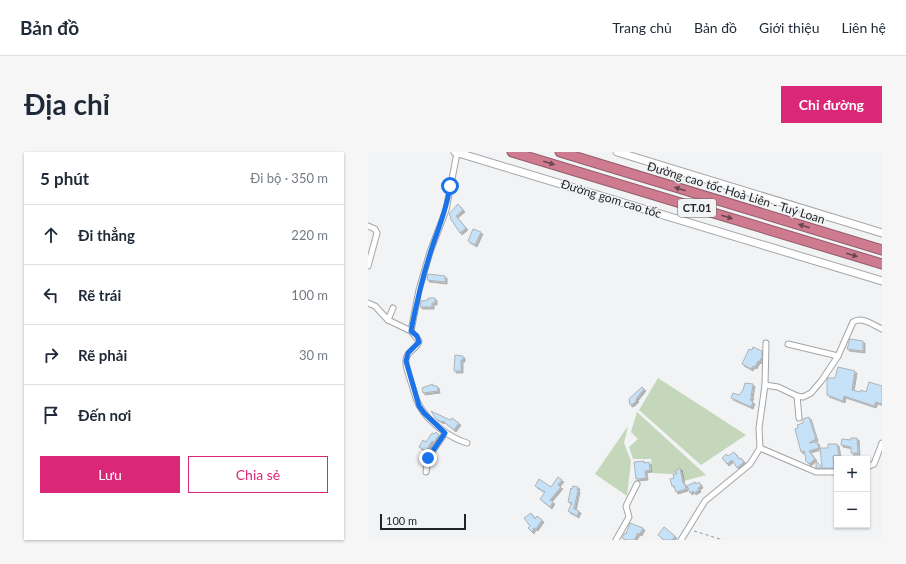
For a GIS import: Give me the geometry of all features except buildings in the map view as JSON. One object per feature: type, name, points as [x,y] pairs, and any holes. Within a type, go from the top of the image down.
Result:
[{"type":"highway","name":"CT.01","points":[[512,152],[882,264]]},
{"type":"highway","name":"Đường cao tốc Hoà Liên - Tuý Loan","points":[[560,152],[882,250]]},
{"type":"main road","name":"Đường gom cao tốc","points":[[456,152],[882,281]]},
{"type":"main road","points":[[617,152],[882,233]]},
{"type":"street","points":[[411,331],[419,290],[430,252],[446,210],[456,152]]},
{"type":"street","points":[[368,226],[375,229],[377,233],[368,266]]},
{"type":"street","points":[[368,303],[375,306],[388,320],[411,331],[419,341],[419,344],[408,353],[406,361],[419,406],[424,413],[445,433],[456,440],[467,443]]},
{"type":"street","points":[[388,320],[393,308]]},
{"type":"street","points":[[765,385],[778,387],[803,397],[811,393],[822,380],[838,356],[850,325],[855,320],[862,320],[882,329]]},
{"type":"street","points":[[681,540],[705,501],[750,464],[760,448],[759,428],[765,385],[766,343]]},
{"type":"street","points":[[788,344],[838,356]]},
{"type":"street","points":[[798,396],[799,418]]},
{"type":"street","points":[[426,472],[428,458],[445,433]]},
{"type":"street","points":[[870,465],[874,464],[882,443]]},
{"type":"street","points":[[760,448],[816,472],[834,472]]},
{"type":"street","points":[[616,540],[629,517],[626,506],[637,484]]},
{"type":"path","points":[[688,529],[723,540]]},
{"type":"green space","points":[[658,378],[746,435],[701,465],[639,410]]},
{"type":"green space","points":[[637,412],[706,475],[684,481],[682,472],[671,474],[652,473],[651,459],[633,459],[629,447],[638,439],[631,432]]},
{"type":"green space","points":[[628,426],[624,443],[631,461],[627,496],[595,474]]},
{"type":"route","points":[[428,458],[445,433],[424,413],[419,406],[406,361],[408,353],[419,344],[417,336],[411,331],[416,304],[430,252],[446,210],[450,186]]}]
